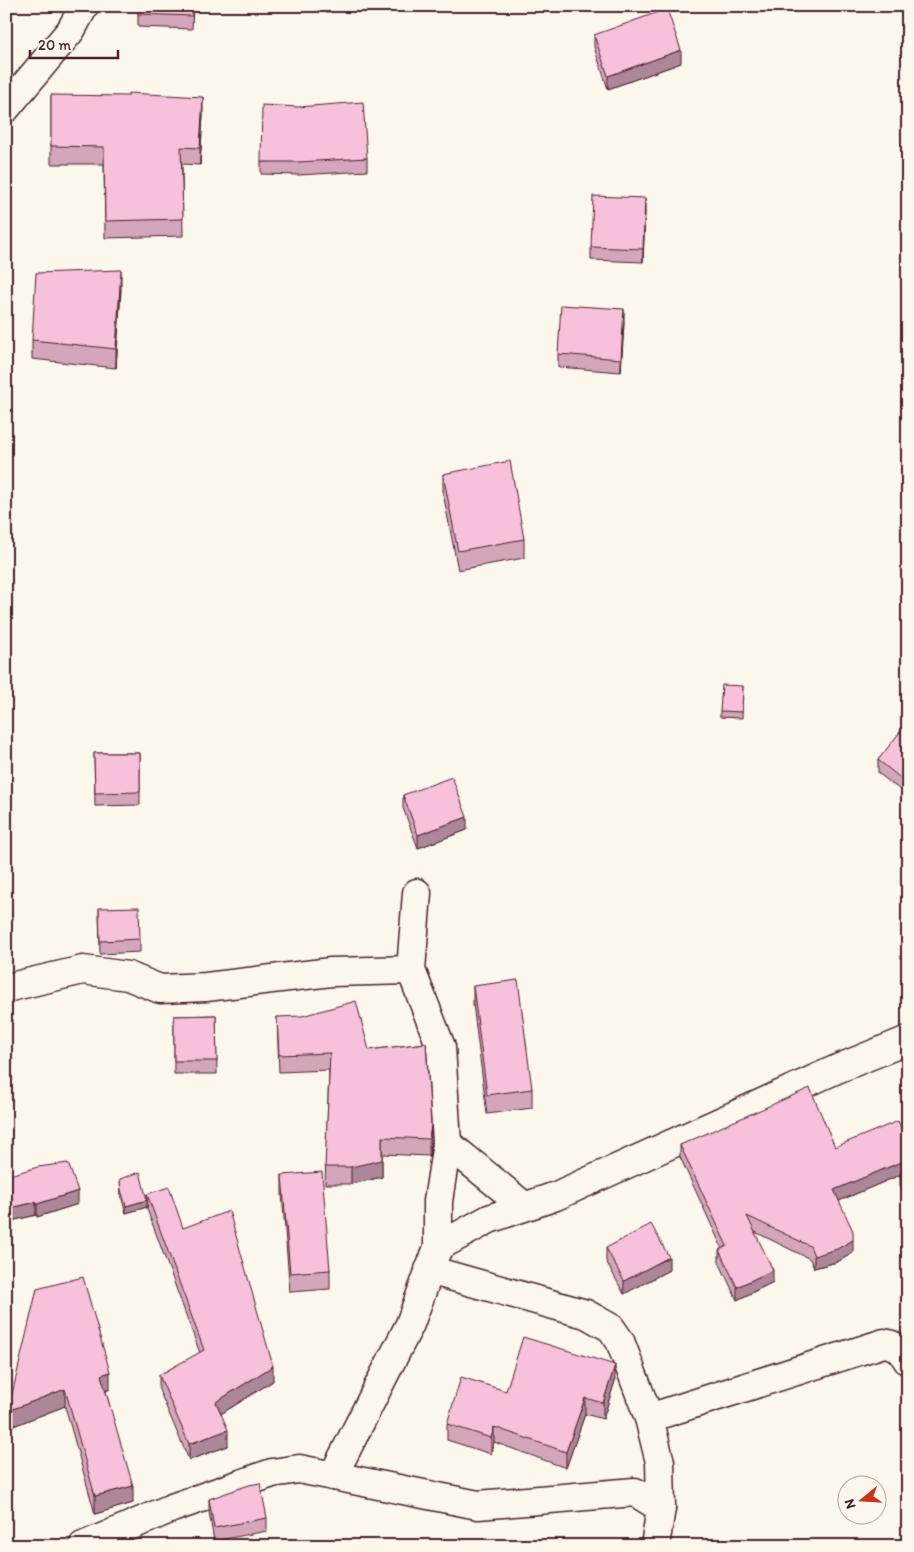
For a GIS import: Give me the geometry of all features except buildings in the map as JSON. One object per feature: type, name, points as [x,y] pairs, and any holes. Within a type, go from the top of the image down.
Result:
[{"type":"street","points":[[6,108],[71,30],[84,6]]},
{"type":"street","points":[[333,1476],[410,1324],[434,1258],[438,1201],[447,1143],[441,1046],[411,970],[417,893]]},
{"type":"street","points":[[6,988],[83,970],[128,976],[160,989],[206,987],[331,972],[411,970]]},
{"type":"street","points":[[434,1258],[489,1219],[556,1196],[828,1073],[908,1040]]},
{"type":"street","points":[[447,1143],[524,1206]]},
{"type":"street","points":[[434,1258],[586,1314],[611,1328],[620,1341],[649,1418],[660,1462],[661,1508],[655,1546]]},
{"type":"street","points":[[649,1418],[884,1343],[892,1344],[899,1348],[908,1361]]},
{"type":"street","points":[[83,1546],[172,1508],[272,1473],[300,1469],[478,1505],[634,1492],[661,1508]]}]
